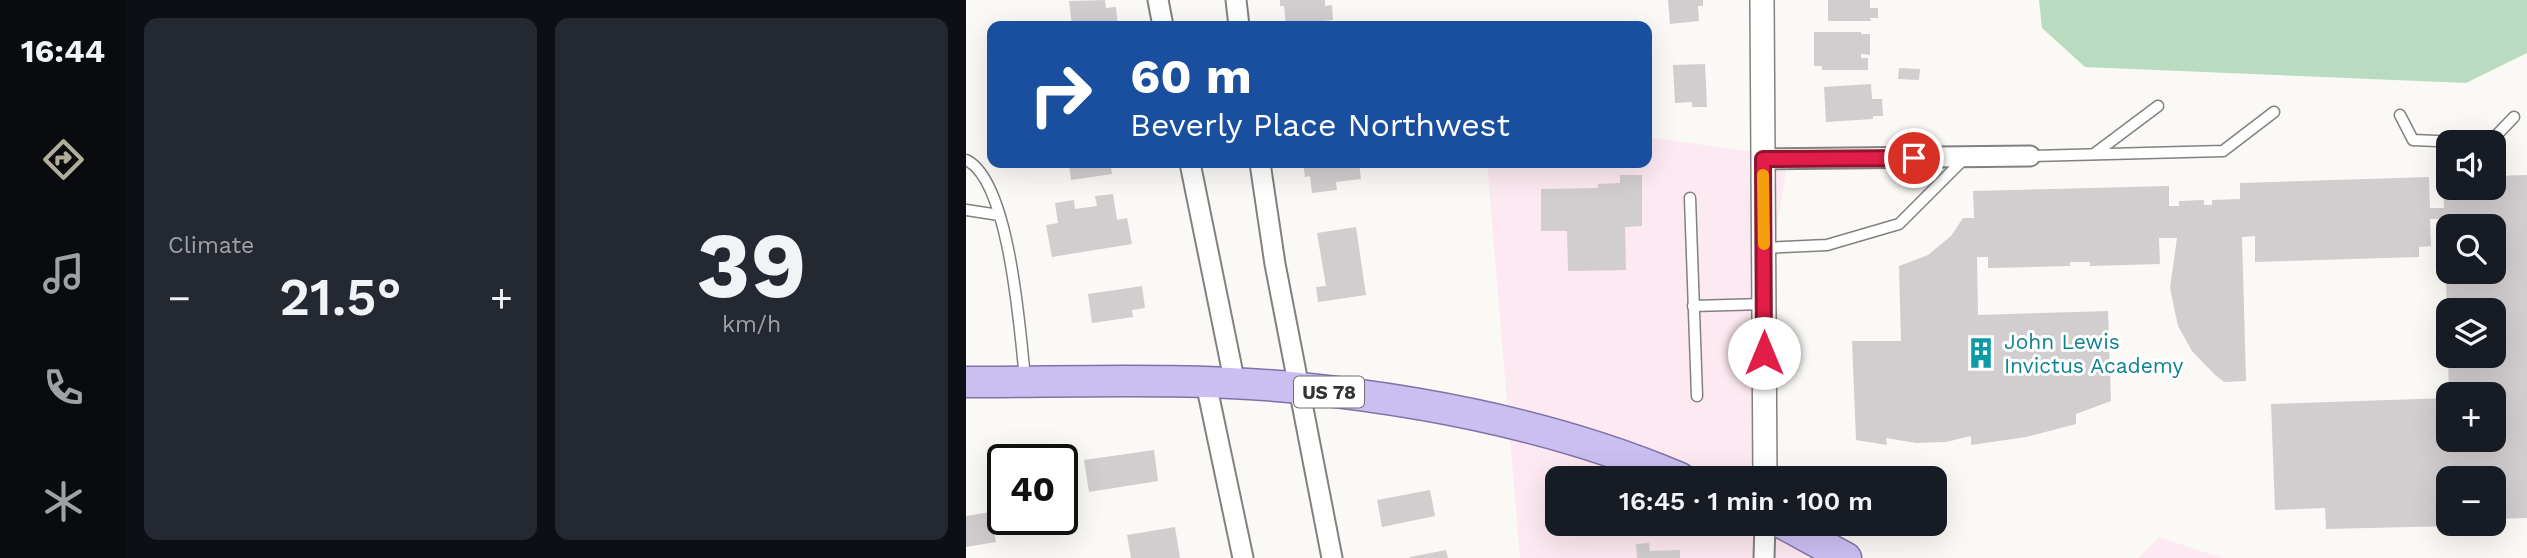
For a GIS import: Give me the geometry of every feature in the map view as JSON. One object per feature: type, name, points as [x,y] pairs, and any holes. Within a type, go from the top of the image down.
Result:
[{"type":"main road","name":"US 78","points":[[966,382],[1221,383],[1299,388],[1422,403],[1542,430],[1651,466]]},
{"type":"main road","points":[[1806,536],[1846,558]]},
{"type":"street","points":[[1158,0],[1162,21]]},
{"type":"street","points":[[1236,0],[1239,21]]},
{"type":"street","points":[[1762,0],[1765,466]]},
{"type":"street","points":[[1763,159],[2030,156]]},
{"type":"street","points":[[1191,168],[1243,558]]},
{"type":"street","points":[[1261,168],[1275,264],[1332,558]]},
{"type":"street","points":[[1764,558],[1765,536]]},
{"type":"lane","points":[[2094,154],[2158,106]]},
{"type":"lane","points":[[2030,156],[2223,151],[2274,112]]},
{"type":"lane","points":[[2400,115],[2413,141],[2436,141]]},
{"type":"lane","points":[[2502,130],[2514,117]]},
{"type":"lane","points":[[1764,248],[1827,245],[1899,224],[1964,158]]},
{"type":"lane","points":[[966,160],[974,164],[991,190],[999,215],[1014,281],[1026,382]]},
{"type":"lane","points":[[1689,198],[1697,396]]},
{"type":"lane","points":[[966,210],[999,215]]},
{"type":"lane","points":[[1693,306],[1764,304]]},
{"type":"shaded area","points":[[1652,138],[1788,157],[1765,304],[1765,466],[1545,466],[1545,536],[1826,536],[1862,558],[1520,558],[1487,168],[1652,168]]},
{"type":"shaded area","points":[[2159,537],[2222,558],[2138,558]]},
{"type":"green space","points":[[2039,0],[2527,0],[2527,53],[2466,83],[2085,67],[2042,28]]},
{"type":"building","points":[[1105,0],[1106,8],[1116,7],[1117,21],[1071,21],[1069,1]]},
{"type":"building","points":[[1280,0],[1325,0],[1325,6],[1332,5],[1333,20],[1286,21],[1284,6],[1280,6]]},
{"type":"building","points":[[1668,0],[1703,0],[1703,6],[1698,6],[1699,21],[1670,24]]},
{"type":"building","points":[[1828,0],[1870,0],[1870,8],[1878,8],[1878,18],[1870,18],[1871,21],[1828,21]]},
{"type":"building","points":[[1814,32],[1870,34],[1870,55],[1861,54],[1861,58],[1868,58],[1868,70],[1822,70],[1822,66],[1814,66]]},
{"type":"building","points":[[1705,64],[1707,107],[1692,107],[1692,102],[1675,103],[1673,65]]},
{"type":"building","points":[[1899,68],[1920,69],[1919,80],[1898,79]]},
{"type":"building","points":[[1871,84],[1872,99],[1882,99],[1883,116],[1826,122],[1824,87]]},
{"type":"building","points":[[1070,168],[1111,168],[1112,174],[1071,180]]},
{"type":"building","points":[[1304,168],[1360,168],[1361,179],[1336,182],[1337,190],[1312,193],[1310,176],[1305,177]]},
{"type":"building","points":[[1620,175],[1642,175],[1642,226],[1625,227],[1626,270],[1568,271],[1567,231],[1541,231],[1541,189],[1598,188],[1598,184],[1620,183]]},
{"type":"building","name":"John Lewis Invictus Academy","points":[[2527,175],[2527,518],[2506,519],[2506,466],[2436,466],[2436,526],[2326,529],[2325,508],[2275,510],[2271,404],[2436,398],[2436,452],[2506,452],[2506,382],[2449,382],[2448,368],[2506,368],[2506,298],[2447,298],[2446,284],[2506,284],[2506,214],[2436,214],[2436,219],[2430,219],[2431,246],[2419,247],[2419,257],[2255,262],[2255,236],[2242,237],[2246,381],[2224,382],[2214,374],[2192,351],[2178,326],[2170,288],[2177,238],[2159,238],[2160,264],[2090,266],[2090,262],[2070,262],[2070,266],[1988,268],[1988,257],[1977,257],[1978,315],[2108,311],[2111,401],[2076,414],[2076,424],[2026,437],[1971,445],[1971,436],[1946,442],[1916,443],[1886,438],[1887,445],[1856,440],[1852,341],[1901,341],[1899,266],[1928,255],[1951,236],[1963,218],[1974,218],[1973,191],[2169,186],[2169,206],[2179,206],[2179,201],[2204,200],[2204,205],[2212,205],[2212,200],[2240,199],[2240,183],[2429,177],[2430,208],[2444,208],[2444,200],[2506,200],[2506,176]]},
{"type":"building","points":[[1113,194],[1117,220],[1127,218],[1132,244],[1052,257],[1046,225],[1058,223],[1055,203],[1074,200],[1075,209],[1097,206],[1095,196]]},
{"type":"building","points":[[1356,227],[1366,295],[1318,302],[1316,287],[1326,286],[1317,233]]},
{"type":"building","points":[[1142,286],[1145,308],[1132,310],[1133,317],[1092,323],[1088,294]]},
{"type":"building","points":[[1154,450],[1158,481],[1089,492],[1084,460]]},
{"type":"building","points":[[1430,490],[1435,516],[1382,527],[1377,500]]},
{"type":"building","points":[[987,513],[987,535],[995,535],[996,542],[966,547],[966,516]]},
{"type":"building","points":[[1175,527],[1180,558],[1131,558],[1127,535]]},
{"type":"building","points":[[1649,543],[1650,551],[1680,550],[1680,558],[1637,558],[1636,544]]},
{"type":"building","points":[[1446,550],[1448,558],[1410,558],[1410,557]]},
{"type":"slow traffic","points":[[1763,175],[1764,244]]},
{"type":"place","name":"John Lewis Invictus Academy","points":[[1981,353]]},
{"type":"route","points":[[1764,353],[1763,159],[1914,158]]}]
